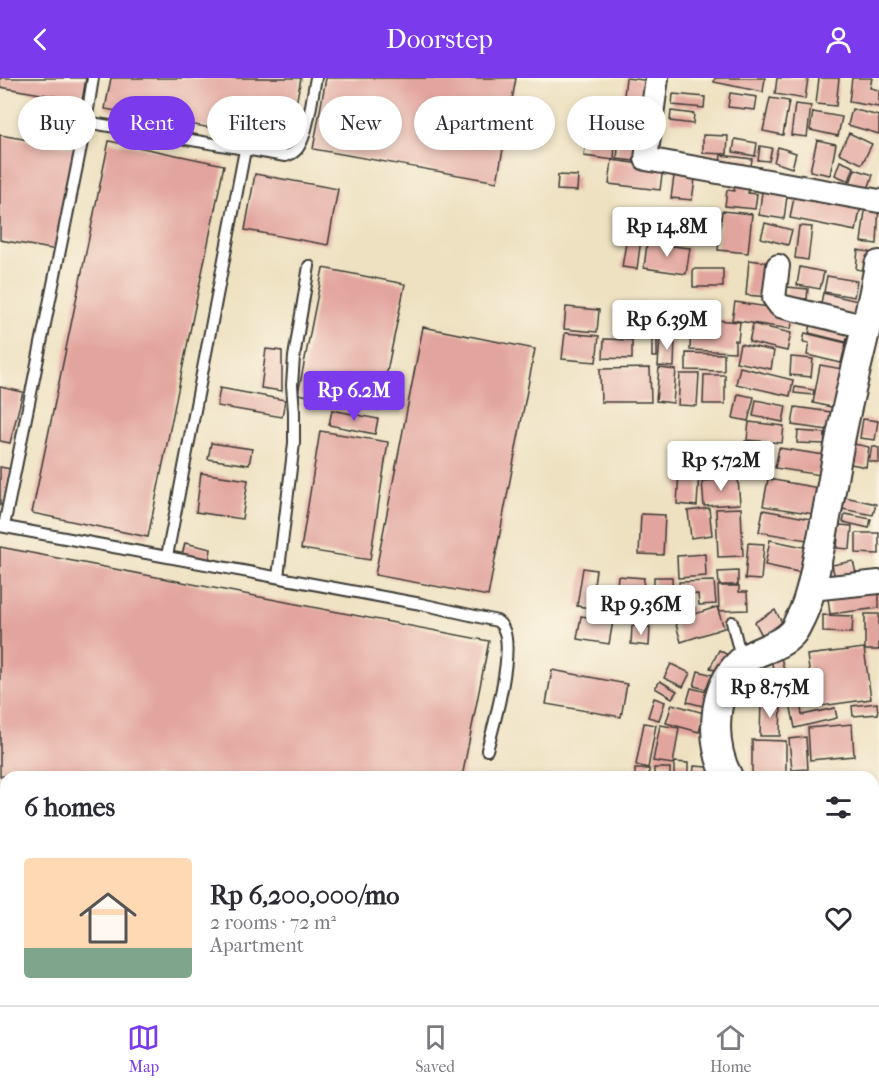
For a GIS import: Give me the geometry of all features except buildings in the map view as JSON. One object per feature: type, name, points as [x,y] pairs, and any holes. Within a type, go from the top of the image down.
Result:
[{"type":"street","points":[[657,78],[646,159],[879,201]]},
{"type":"street","points":[[725,771],[716,735],[717,708],[728,675],[742,661],[777,644],[792,633],[802,615],[811,589],[843,425],[867,327],[879,265]]},
{"type":"street","points":[[778,266],[774,298],[780,306],[867,327]]},
{"type":"street","points":[[811,589],[879,582]]},
{"type":"lane","points":[[90,96],[93,78]]},
{"type":"lane","points":[[307,120],[316,78]]},
{"type":"lane","points":[[96,124],[207,143]]},
{"type":"lane","points":[[80,150],[2,526],[421,604],[497,621],[503,627],[506,637],[504,676],[487,750]]},
{"type":"lane","points":[[167,556],[245,150],[285,156],[297,150]]},
{"type":"lane","points":[[278,577],[294,443],[292,385],[294,357],[309,266]]},
{"type":"lane","points":[[732,622],[742,661]]}]
